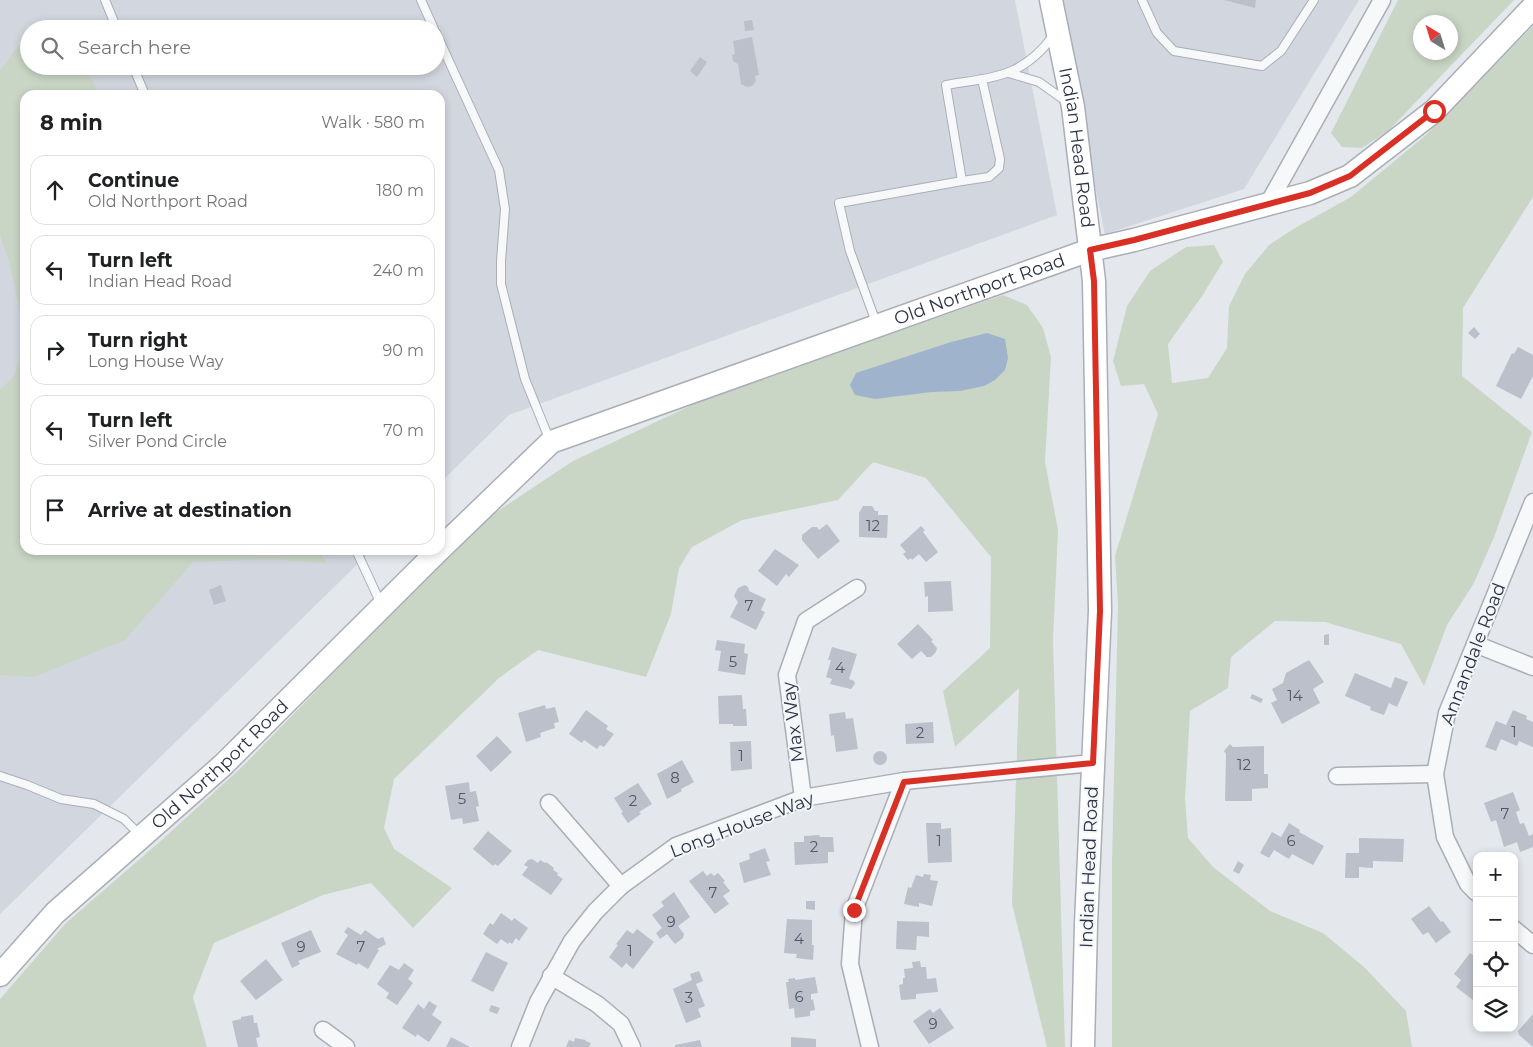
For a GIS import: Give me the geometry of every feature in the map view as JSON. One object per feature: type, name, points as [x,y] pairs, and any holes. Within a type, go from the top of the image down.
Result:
[{"type":"main road","name":"Indian Head Road","points":[[1051,0],[1073,106],[1094,281],[1100,611],[1086,924],[1083,1047]]},
{"type":"main road","name":"Old Northport Road","points":[[445,543],[551,442],[1090,250],[1127,242],[1310,193],[1350,176],[1434,111],[1533,7]]},
{"type":"main road","name":"Old Northport Road","points":[[0,975],[55,913],[223,764],[433,555]]},
{"type":"street","points":[[1268,204],[1382,0]]},
{"type":"street","name":"Annandale Road","points":[[1473,889],[1468,884],[1445,837],[1435,774],[1447,713],[1533,502]]},
{"type":"street","name":"Max Way","points":[[803,798],[787,675],[806,621],[858,588]]},
{"type":"street","points":[[1475,644],[1533,667]]},
{"type":"street","name":"Long House Way","points":[[520,1047],[538,1002],[572,941],[595,912],[621,886],[676,846],[803,798],[904,782],[1093,763]]},
{"type":"street","points":[[1337,776],[1435,774]]},
{"type":"street","points":[[870,1047],[850,964],[854,910],[904,782]]},
{"type":"street","points":[[549,803],[621,886]]},
{"type":"street","points":[[1518,932],[1533,945]]},
{"type":"street","points":[[551,976],[597,1004],[621,1024],[632,1047]]},
{"type":"street","points":[[323,1030],[346,1047]]},
{"type":"lane","points":[[105,0],[113,20]]},
{"type":"lane","points":[[421,0],[430,20]]},
{"type":"lane","points":[[1142,0],[1157,34],[1174,52],[1262,66],[1281,51],[1314,0]]},
{"type":"lane","points":[[962,180],[946,85],[1009,73],[1038,55],[1058,31]]},
{"type":"lane","points":[[445,53],[499,170],[505,209],[501,284],[524,378],[551,442]]},
{"type":"lane","points":[[1009,73],[1039,82],[1073,106]]},
{"type":"lane","points":[[137,75],[143,90]]},
{"type":"lane","points":[[877,327],[850,251],[839,203],[962,180],[989,177],[999,168],[1000,159],[982,79]]},
{"type":"lane","points":[[358,555],[382,606]]},
{"type":"lane","points":[[0,776],[27,785],[61,800],[94,804],[124,819],[141,836]]},
{"type":"shaded area","points":[[0,0],[1015,0],[1057,215],[509,415],[445,478],[445,90],[20,90],[20,555],[367,555],[0,914]]},
{"type":"shaded area","points":[[1056,0],[1359,0],[1244,189],[1105,234]]},
{"type":"green space","points":[[1398,0],[1514,0],[1458,58],[1458,15],[1413,15],[1413,60],[1456,60],[1388,131],[1362,148],[1342,147],[1331,133]]},
{"type":"green space","points":[[1533,26],[1533,197],[1463,308],[1462,376],[1532,432],[1494,537],[1474,583],[1447,625],[1424,686],[1401,644],[1325,622],[1275,621],[1231,657],[1228,688],[1190,711],[1185,799],[1188,838],[1213,867],[1270,911],[1323,933],[1364,967],[1406,1011],[1412,1047],[1112,1047],[1112,863],[1118,605],[1115,556],[1158,414],[1144,384],[1121,386],[1113,361],[1127,306],[1150,271],[1186,247],[1214,245],[1223,262],[1168,344],[1172,383],[1208,378],[1227,348],[1229,306],[1245,274],[1269,245],[1295,228],[1351,197],[1426,135]]},
{"type":"green space","points":[[19,45],[20,75],[89,75],[97,90],[20,90],[20,310],[9,261],[0,235],[0,71]]},
{"type":"green space","points":[[1003,295],[1027,305],[1043,328],[1051,357],[1045,462],[1058,530],[1053,640],[1065,1047],[1047,1047],[1012,904],[1019,688],[955,747],[943,691],[990,648],[991,557],[926,478],[873,462],[838,500],[742,520],[692,547],[679,568],[671,614],[646,677],[538,650],[499,678],[394,779],[384,828],[394,849],[452,888],[413,928],[371,883],[323,895],[214,943],[193,997],[207,1047],[0,1047],[0,999],[66,923],[244,765],[409,595],[489,517],[573,461],[707,398]]},
{"type":"green space","points":[[20,356],[20,555],[322,555],[326,563],[272,559],[193,562],[125,640],[34,677],[0,675],[0,390],[15,375]]},
{"type":"water","points":[[987,333],[1005,339],[1008,358],[1005,370],[995,380],[984,386],[960,391],[932,392],[875,399],[855,395],[850,385],[856,373],[951,342]]},
{"type":"building","points":[[1224,0],[1256,0],[1255,8]]},
{"type":"building","points":[[752,20],[754,30],[745,31],[744,21]]},
{"type":"building","points":[[752,37],[759,75],[755,76],[756,81],[752,86],[747,87],[741,84],[738,64],[733,61],[732,55],[735,54],[733,41]]},
{"type":"building","points":[[700,57],[707,62],[697,77],[690,71]]},
{"type":"building","points":[[1474,327],[1480,334],[1475,339],[1468,333]]},
{"type":"building","points":[[1518,347],[1533,355],[1533,376],[1521,399],[1496,386],[1512,353],[1514,354]]},
{"type":"building","points":[[863,506],[872,506],[875,511],[878,511],[878,515],[888,515],[887,538],[859,537],[859,513]]},
{"type":"building","points":[[827,524],[840,541],[818,559],[802,540],[802,535],[812,527],[817,527],[819,530]]},
{"type":"building","points":[[921,526],[925,530],[923,532],[938,552],[926,562],[919,554],[912,560],[911,558],[908,560],[903,554],[906,552],[900,545]]},
{"type":"building","points":[[775,549],[799,565],[789,577],[786,574],[777,586],[758,571]]},
{"type":"building","points":[[951,581],[953,611],[928,612],[928,596],[925,597],[924,582]]},
{"type":"building","points":[[221,585],[226,601],[214,605],[209,590]]},
{"type":"building","points":[[745,585],[749,591],[766,599],[761,610],[765,612],[756,630],[730,617],[738,602],[734,596],[738,588]]},
{"type":"building","points":[[918,624],[933,640],[931,641],[937,648],[931,657],[927,657],[921,651],[912,659],[897,644]]},
{"type":"building","points":[[1329,634],[1329,645],[1324,645],[1324,635]]},
{"type":"building","points":[[717,640],[745,644],[744,653],[748,654],[745,675],[718,671],[721,651],[715,650]]},
{"type":"building","points":[[832,647],[857,654],[849,679],[854,681],[855,684],[851,689],[830,684],[832,679],[826,677],[831,660],[828,660]]},
{"type":"building","points":[[1309,660],[1324,682],[1313,689],[1320,703],[1282,724],[1271,703],[1277,700],[1272,689],[1283,683],[1286,673]]},
{"type":"building","points":[[1355,673],[1391,688],[1395,677],[1408,682],[1397,707],[1389,703],[1384,715],[1370,710],[1371,707],[1345,696]]},
{"type":"building","points":[[1252,694],[1263,699],[1261,703],[1250,698]]},
{"type":"building","points":[[742,695],[743,709],[746,709],[747,726],[719,724],[718,696]]},
{"type":"building","points":[[545,705],[546,709],[555,707],[559,722],[554,723],[555,728],[540,733],[541,737],[526,742],[518,713]]},
{"type":"building","points":[[586,710],[608,726],[606,729],[614,734],[604,747],[600,745],[597,749],[584,740],[582,743],[569,734]]},
{"type":"building","points":[[1513,710],[1527,716],[1526,719],[1533,722],[1533,747],[1519,741],[1517,746],[1501,739],[1496,751],[1485,747],[1496,721],[1506,725]]},
{"type":"building","points":[[845,712],[846,719],[853,718],[858,749],[836,752],[834,735],[831,736],[829,714]]},
{"type":"building","points":[[933,722],[934,743],[906,744],[905,724]]},
{"type":"building","points":[[497,736],[512,752],[491,772],[476,756]]},
{"type":"building","points":[[751,741],[752,769],[731,771],[730,742]]},
{"type":"building","points":[[1230,744],[1233,747],[1264,746],[1264,774],[1268,774],[1268,788],[1252,789],[1252,801],[1225,801],[1226,754],[1224,751]]},
{"type":"building","points":[[880,751],[885,753],[887,758],[885,763],[880,765],[875,763],[873,758],[875,753]]},
{"type":"building","points":[[682,760],[694,782],[667,799],[657,774]]},
{"type":"building","points":[[469,782],[470,792],[476,791],[479,806],[476,807],[479,821],[463,824],[462,818],[451,820],[445,786]]},
{"type":"building","points":[[638,783],[652,804],[639,812],[641,814],[628,823],[614,798]]},
{"type":"building","points":[[1513,792],[1520,810],[1516,812],[1520,824],[1524,823],[1529,836],[1533,834],[1533,847],[1520,852],[1517,842],[1504,847],[1496,820],[1491,822],[1484,803]]},
{"type":"building","points":[[926,823],[941,823],[941,829],[951,828],[952,862],[928,863]]},
{"type":"building","points":[[1289,823],[1300,830],[1299,832],[1324,846],[1313,865],[1292,854],[1289,859],[1274,850],[1269,858],[1260,853],[1272,832],[1281,837]]},
{"type":"building","points":[[488,831],[512,851],[498,866],[495,864],[493,866],[473,849]]},
{"type":"building","points":[[819,835],[820,837],[833,837],[834,852],[828,852],[828,863],[795,865],[794,842],[804,842],[804,836]]},
{"type":"building","points":[[1359,838],[1404,839],[1403,862],[1373,861],[1373,868],[1359,867],[1359,878],[1345,878],[1346,853],[1359,853]]},
{"type":"building","points":[[765,848],[770,861],[766,862],[771,875],[744,883],[739,863],[750,859],[749,854]]},
{"type":"building","points":[[532,859],[538,863],[540,860],[546,862],[563,879],[551,895],[522,875],[528,867],[524,865],[528,860]]},
{"type":"building","points":[[1238,861],[1244,865],[1239,874],[1233,871]]},
{"type":"building","points":[[703,871],[707,876],[711,873],[714,876],[718,873],[730,891],[723,896],[729,904],[715,914],[689,881]]},
{"type":"building","points":[[924,874],[931,875],[930,880],[938,881],[932,906],[919,903],[919,907],[904,904],[908,887],[911,888],[916,875],[923,877]]},
{"type":"building","points":[[674,892],[690,917],[678,926],[684,934],[683,938],[675,944],[667,934],[660,939],[656,933],[662,928],[652,915],[664,906],[661,902]]},
{"type":"building","points":[[806,901],[815,901],[815,910],[806,909]]},
{"type":"building","points":[[1429,906],[1451,932],[1436,943],[1428,932],[1423,935],[1411,919]]},
{"type":"building","points":[[501,913],[512,921],[514,918],[528,928],[519,941],[516,938],[512,944],[509,942],[508,944],[501,939],[497,944],[483,934],[490,923],[493,925]]},
{"type":"building","points":[[787,919],[812,920],[813,960],[796,958],[797,954],[784,953]]},
{"type":"building","points":[[897,921],[929,922],[929,937],[917,936],[916,950],[896,949]]},
{"type":"building","points":[[348,927],[361,935],[365,930],[378,939],[383,937],[386,944],[377,949],[379,950],[368,969],[336,954],[348,935],[344,932]]},
{"type":"building","points":[[637,929],[654,942],[633,969],[626,963],[622,968],[609,957],[627,930],[633,934]]},
{"type":"building","points":[[311,930],[321,952],[298,961],[300,964],[292,968],[281,943]]},
{"type":"building","points":[[486,952],[508,963],[493,992],[471,981]]},
{"type":"building","points":[[1470,953],[1473,955],[1473,1000],[1456,987],[1461,980],[1454,974]]},
{"type":"building","points":[[266,959],[283,980],[256,1000],[240,981]]},
{"type":"building","points":[[920,961],[921,967],[926,967],[927,979],[936,978],[938,992],[916,994],[916,999],[901,1000],[899,985],[903,984],[903,978],[905,978],[904,969],[913,968],[912,962]]},
{"type":"building","points":[[404,963],[414,970],[408,979],[413,983],[397,1005],[386,998],[389,993],[377,984],[390,965],[399,970]]},
{"type":"building","points":[[699,971],[703,981],[696,984],[705,1006],[698,1009],[701,1017],[686,1023],[673,989],[692,980],[690,974]]},
{"type":"building","points":[[815,977],[818,993],[811,994],[811,1000],[813,999],[815,1010],[810,1011],[810,1016],[795,1018],[794,1008],[789,1009],[786,982],[789,982],[788,979],[795,978],[795,980]]},
{"type":"building","points":[[429,1001],[437,1006],[432,1015],[442,1022],[429,1042],[417,1034],[416,1037],[402,1028],[418,1004],[424,1009]]},
{"type":"building","points":[[491,1005],[500,1008],[497,1014],[489,1011]]},
{"type":"building","points":[[940,1008],[954,1028],[929,1044],[913,1021],[930,1009],[933,1013]]},
{"type":"building","points":[[1533,1014],[1533,1047],[1519,1035],[1518,1031]]},
{"type":"building","points":[[253,1015],[260,1037],[256,1038],[258,1047],[238,1047],[232,1021]]},
{"type":"building","points":[[451,1037],[470,1047],[446,1047]]},
{"type":"building","points":[[791,1037],[816,1039],[816,1047],[791,1047]]},
{"type":"building","points":[[575,1038],[591,1043],[589,1047],[566,1047],[569,1040],[574,1042]]},
{"type":"building","points":[[700,1040],[702,1047],[675,1047],[675,1045]]},
{"type":"route","points":[[854,910],[904,782],[1093,763],[1100,611],[1094,281],[1090,250],[1310,193],[1350,176],[1434,111]]}]
